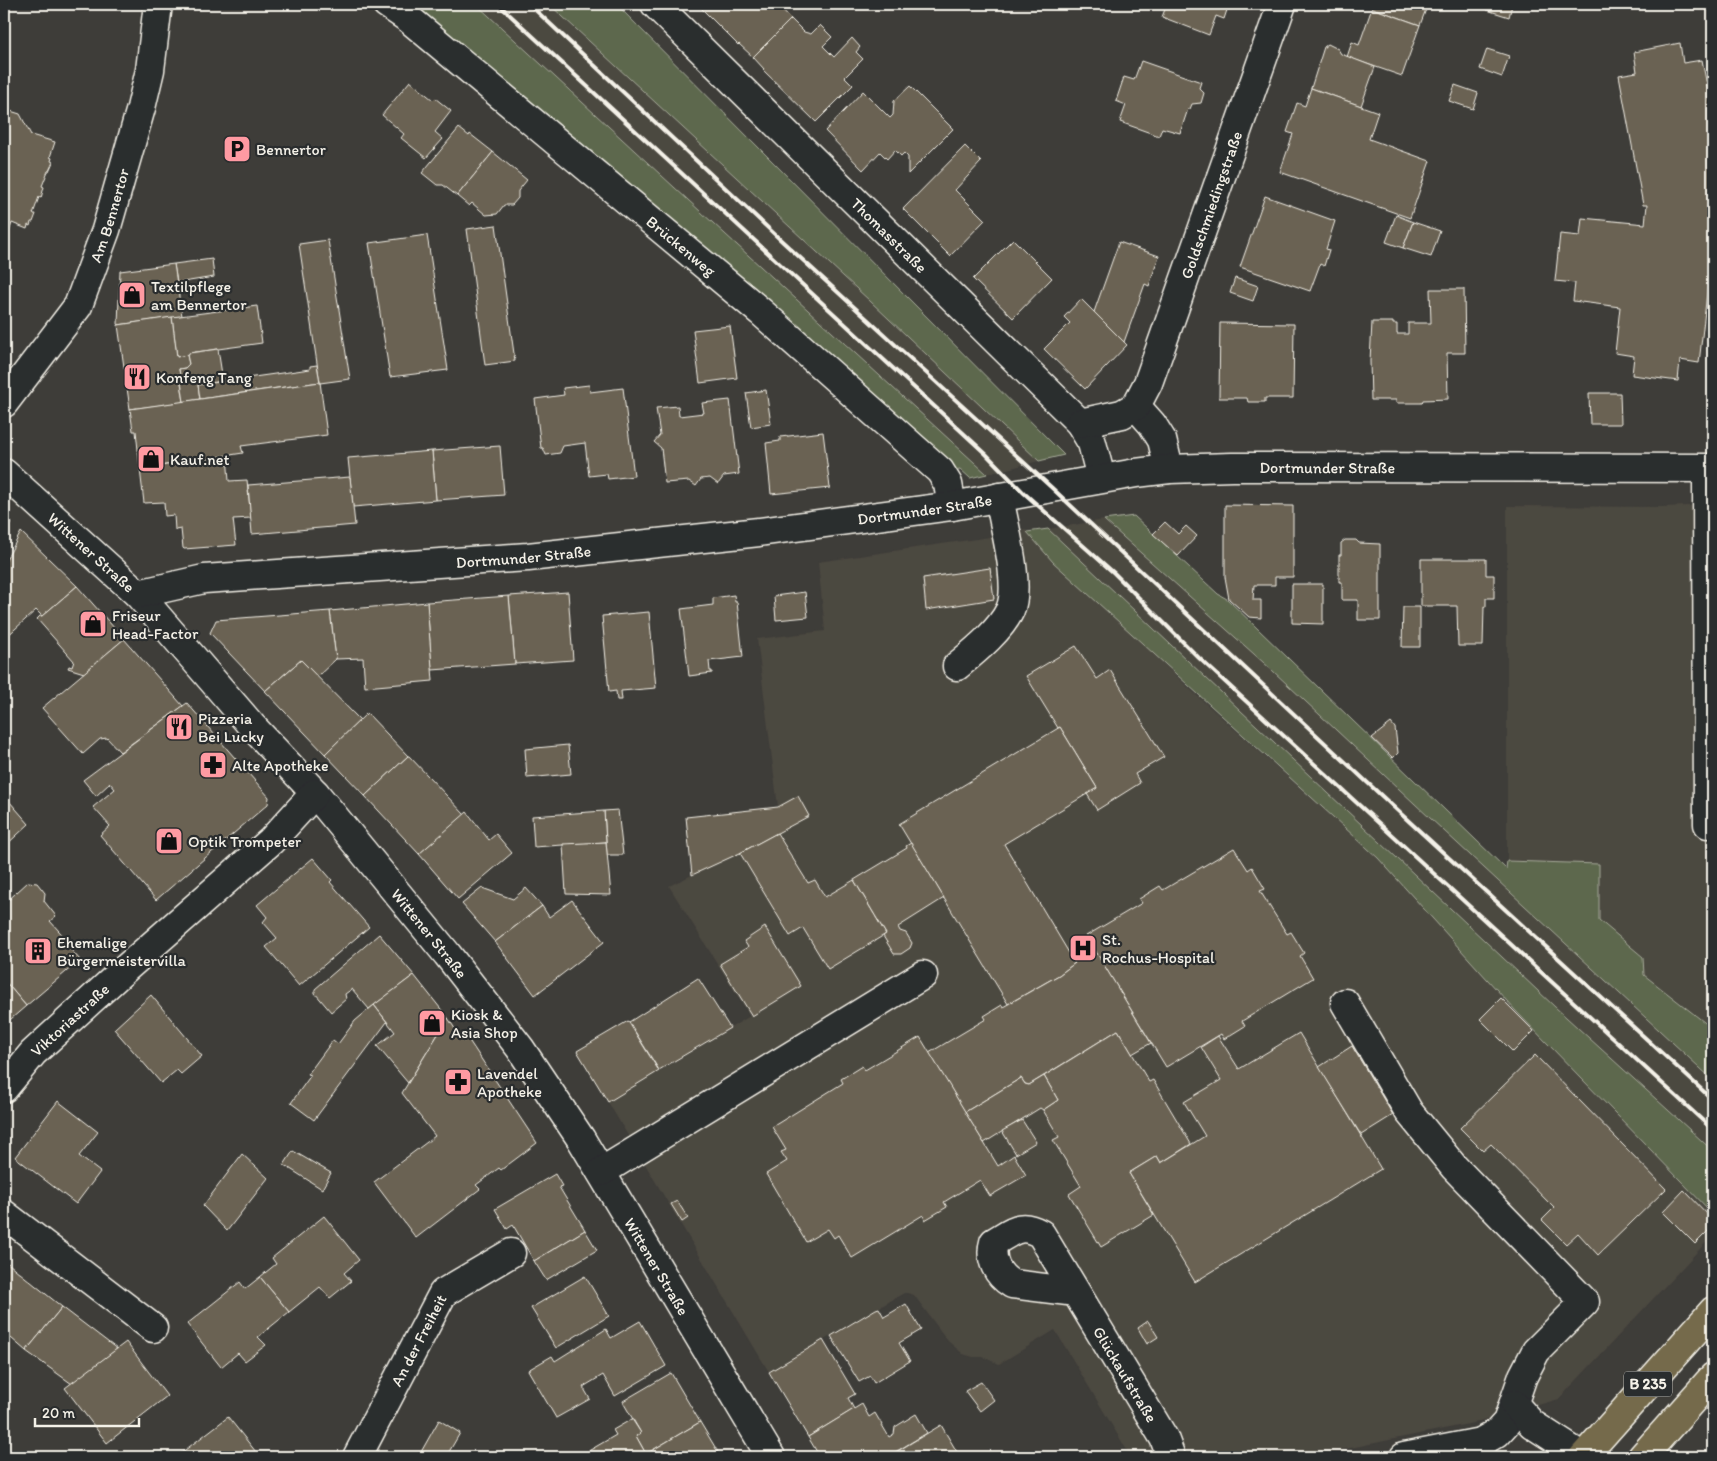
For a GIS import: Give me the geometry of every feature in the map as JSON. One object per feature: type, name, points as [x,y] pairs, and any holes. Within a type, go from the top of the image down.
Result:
[{"type":"main road","name":"B 235","points":[[1583,1457],[1713,1312]]},
{"type":"main road","name":"B 235","points":[[1642,1457],[1713,1376]]},
{"type":"street","name":"Am Bennertor","points":[[4,403],[78,306],[106,230],[141,108],[150,70],[158,4]]},
{"type":"street","name":"Brückenweg","points":[[387,4],[409,19],[519,109],[761,312],[940,471],[948,484],[952,506]]},
{"type":"street","name":"Thomasstraße","points":[[655,4],[1080,423],[1092,442],[1101,478]]},
{"type":"street","name":"Goldschmiedingstraße","points":[[1142,394],[1282,4]]},
{"type":"street","points":[[1080,423],[1122,414],[1142,394],[1152,424],[1162,440],[1169,468]]},
{"type":"street","name":"Dortmunder Straße","points":[[138,594],[204,579],[528,557],[769,530],[952,506],[1101,478],[1169,468],[1710,469]]},
{"type":"street","points":[[1708,824],[1710,469]]},
{"type":"street","name":"Wittener Straße","points":[[4,473],[138,594],[251,725],[315,793],[447,954],[520,1048],[601,1172],[771,1457]]},
{"type":"street","points":[[957,666],[987,641],[1009,612],[1014,598],[1015,582],[999,497]]},
{"type":"street","name":"Viktoriastraße","points":[[4,1088],[32,1053],[271,841],[315,793]]},
{"type":"street","points":[[601,1172],[923,975]]},
{"type":"street","points":[[1345,1003],[1410,1112],[1454,1167],[1584,1302],[1536,1351],[1523,1376],[1507,1422],[1497,1433],[1481,1442],[1404,1457]]},
{"type":"street","points":[[4,1214],[153,1328]]},
{"type":"street","name":"An der Freiheit","points":[[357,1457],[443,1293],[512,1253]]},
{"type":"street","name":"Glückaufstraße","points":[[1076,1292],[1164,1438],[1171,1457]]},
{"type":"street","points":[[1514,1404],[1532,1424],[1583,1457]]},
{"type":"shaded area","points":[[476,4],[549,4],[870,301],[1039,461],[987,474]]},
{"type":"shaded area","points":[[1713,505],[1713,1029],[1644,975],[1643,957],[1599,920],[1598,864],[1507,861],[1507,506],[1662,507]]},
{"type":"shaded area","points":[[1104,520],[1273,671],[1713,1080],[1713,1151],[1555,1007],[1048,529]]},
{"type":"shaded area","name":"St. Rochus-Hospital","points":[[1026,530],[1192,691],[1378,858],[1515,1010],[1713,1214],[1713,1235],[1559,1399],[1483,1421],[1306,1457],[1131,1457],[1055,1330],[999,1364],[983,1357],[963,1354],[948,1341],[914,1295],[907,1293],[769,1372],[608,1102],[750,1016],[669,886],[692,875],[686,817],[778,807],[757,639],[825,631],[818,562]]},
{"type":"green space","points":[[397,4],[476,4],[987,474],[970,478],[960,469],[954,470]]},
{"type":"green space","points":[[549,4],[616,4],[1064,455],[1039,461],[870,301]]},
{"type":"green space","points":[[1134,516],[1218,594],[1227,599],[1506,869],[1507,861],[1599,864],[1599,920],[1643,957],[1644,975],[1713,1029],[1713,1080],[1273,671],[1104,520]]},
{"type":"green space","points":[[1048,529],[1555,1007],[1713,1151],[1713,1214],[1515,1010],[1378,858],[1053,562],[1027,532]]},
{"type":"building","points":[[697,4],[775,4],[791,19],[753,57],[738,45]]},
{"type":"building","points":[[1167,4],[1229,4],[1224,19],[1216,16],[1209,35],[1162,17]]},
{"type":"building","points":[[1373,4],[1428,4],[1420,25],[1372,8]]},
{"type":"building","points":[[1489,4],[1512,5],[1509,17],[1487,10]]},
{"type":"building","points":[[1372,8],[1420,25],[1402,76],[1347,57],[1352,42],[1359,45]]},
{"type":"building","points":[[791,19],[804,32],[811,34],[820,25],[832,37],[823,46],[834,57],[852,38],[860,47],[856,52],[863,59],[845,77],[853,85],[816,122],[763,70],[753,57]]},
{"type":"building","points":[[1680,43],[1683,63],[1702,60],[1711,106],[1713,105],[1713,240],[1699,363],[1680,360],[1678,381],[1632,375],[1634,356],[1615,353],[1620,307],[1573,301],[1575,283],[1555,281],[1560,234],[1580,236],[1582,218],[1645,224],[1647,205],[1643,205],[1619,75],[1637,72],[1634,52]]},
{"type":"building","points":[[1328,44],[1338,49],[1341,54],[1375,67],[1361,106],[1311,88],[1324,47]]},
{"type":"building","points":[[1487,49],[1509,56],[1502,77],[1480,69]]},
{"type":"building","points":[[1141,61],[1201,82],[1199,88],[1204,93],[1201,103],[1192,104],[1190,109],[1188,109],[1180,133],[1162,128],[1159,136],[1120,122],[1126,105],[1116,101],[1124,77],[1134,80]]},
{"type":"building","points":[[410,81],[433,100],[435,98],[451,111],[435,132],[443,139],[426,158],[401,138],[404,134],[382,115]]},
{"type":"building","points":[[1455,85],[1478,93],[1473,109],[1449,101]]},
{"type":"building","points":[[910,86],[953,129],[908,174],[908,157],[904,153],[901,156],[895,150],[887,159],[880,152],[863,170],[825,131],[863,91],[890,118],[893,115],[894,101]]},
{"type":"building","points":[[1311,88],[1378,112],[1369,139],[1430,161],[1410,218],[1280,172],[1293,134],[1287,132],[1297,103],[1305,106]]},
{"type":"building","points":[[4,109],[20,114],[31,135],[55,142],[50,157],[53,162],[42,186],[44,187],[33,214],[36,214],[33,222],[31,222],[30,226],[28,225],[27,229],[12,223],[4,247]]},
{"type":"building","points":[[459,128],[493,152],[457,196],[443,185],[437,185],[422,173]]},
{"type":"building","points":[[965,146],[981,162],[955,190],[985,220],[950,256],[903,209]]},
{"type":"building","points":[[493,152],[527,180],[518,191],[518,198],[512,205],[504,205],[497,214],[486,215],[472,203],[469,206],[457,196]]},
{"type":"building","points":[[1265,196],[1335,221],[1326,249],[1329,250],[1324,266],[1320,264],[1310,291],[1240,267]]},
{"type":"building","points":[[1396,215],[1413,222],[1403,248],[1386,242]]},
{"type":"building","points":[[1413,222],[1440,231],[1431,257],[1403,248]]},
{"type":"building","points":[[496,225],[515,361],[485,365],[467,229]]},
{"type":"building","points":[[427,235],[448,370],[390,377],[369,243]]},
{"type":"building","points":[[1013,239],[1052,278],[1013,318],[973,279]]},
{"type":"building","points":[[328,240],[350,379],[320,383],[299,244]]},
{"type":"building","points":[[1119,242],[1159,256],[1149,286],[1145,284],[1124,342],[1094,312]]},
{"type":"building","points":[[212,259],[214,277],[177,283],[174,264]]},
{"type":"building","points":[[174,264],[182,316],[118,325],[120,271]]},
{"type":"building","points":[[1235,278],[1258,286],[1253,301],[1230,293]]},
{"type":"building","points":[[1430,289],[1464,289],[1465,353],[1447,353],[1448,399],[1423,400],[1422,403],[1396,403],[1396,400],[1371,400],[1372,322],[1393,322],[1393,324],[1397,324],[1397,334],[1408,334],[1408,323],[1431,323]]},
{"type":"building","points":[[1081,299],[1127,345],[1085,389],[1044,349],[1070,323],[1064,317]]},
{"type":"building","points":[[257,306],[262,343],[189,353],[189,355],[177,357],[172,317]]},
{"type":"building","points":[[172,317],[177,357],[187,355],[189,364],[185,368],[179,369],[184,402],[130,409],[118,325]]},
{"type":"building","points":[[1220,323],[1294,324],[1293,398],[1265,398],[1265,402],[1248,402],[1247,398],[1219,398]]},
{"type":"building","points":[[730,326],[737,378],[700,383],[693,330]]},
{"type":"building","points":[[218,349],[223,381],[198,385],[200,399],[184,402],[179,369],[185,368],[189,364],[187,355],[189,353]]},
{"type":"building","points":[[317,365],[320,382],[200,399],[198,385],[310,369],[310,366]]},
{"type":"building","points":[[320,382],[327,435],[241,446],[243,453],[140,469],[136,431],[133,431],[130,409]]},
{"type":"building","points":[[589,385],[590,392],[623,388],[634,476],[608,479],[607,474],[589,476],[585,443],[563,446],[560,453],[546,455],[543,448],[541,448],[535,399],[564,395],[563,388]]},
{"type":"building","points":[[766,390],[771,424],[751,427],[746,393]]},
{"type":"building","points":[[1589,393],[1620,393],[1621,424],[1590,424]]},
{"type":"building","points":[[730,400],[739,474],[724,476],[718,484],[710,478],[701,479],[696,486],[689,481],[665,483],[661,448],[654,442],[660,435],[656,408],[678,406],[679,416],[704,413],[702,403]]},
{"type":"building","points":[[823,432],[830,488],[771,494],[766,443],[780,441],[780,437]]},
{"type":"building","points":[[500,446],[504,495],[436,500],[432,451]]},
{"type":"building","points":[[432,451],[436,500],[353,507],[348,458]]},
{"type":"building","points":[[227,456],[229,481],[247,480],[251,518],[233,519],[236,545],[184,549],[181,529],[175,530],[174,515],[165,516],[164,502],[144,503],[140,469]]},
{"type":"building","points":[[350,477],[355,525],[252,534],[248,485]]},
{"type":"building","points":[[1225,505],[1293,506],[1293,577],[1275,577],[1275,585],[1254,585],[1253,600],[1261,600],[1261,618],[1249,617],[1229,599],[1225,577]]},
{"type":"building","points":[[4,518],[11,522],[4,537]]},
{"type":"building","points":[[1165,522],[1178,534],[1186,526],[1197,536],[1178,556],[1153,534]]},
{"type":"building","points":[[21,532],[77,586],[42,616],[36,610],[4,639],[4,564]]},
{"type":"building","points":[[1345,540],[1380,544],[1380,620],[1358,620],[1358,600],[1342,600],[1342,582],[1339,582],[1339,555],[1341,555],[1341,543]]},
{"type":"building","points":[[1421,559],[1486,559],[1486,575],[1494,575],[1494,598],[1486,598],[1486,607],[1484,606],[1483,646],[1458,646],[1457,606],[1421,606]]},
{"type":"building","points":[[990,568],[994,599],[926,610],[923,578]]},
{"type":"building","points":[[1292,584],[1323,584],[1323,624],[1292,623]]},
{"type":"building","points":[[77,586],[124,639],[84,673],[68,668],[69,666],[72,667],[74,661],[37,619]]},
{"type":"building","points":[[568,592],[573,660],[515,664],[509,596]]},
{"type":"building","points":[[805,592],[808,617],[776,620],[774,596]]},
{"type":"building","points":[[734,595],[735,602],[737,602],[743,657],[709,661],[712,673],[689,676],[681,609],[713,605],[713,598]]},
{"type":"building","points":[[509,596],[515,664],[432,670],[427,602]]},
{"type":"building","points":[[427,602],[433,681],[365,687],[363,658],[336,659],[330,611]]},
{"type":"building","points":[[1403,607],[1420,607],[1420,647],[1402,647]]},
{"type":"building","points":[[330,611],[336,659],[317,677],[301,660],[265,691],[210,633],[216,620]]},
{"type":"building","points":[[649,612],[656,688],[621,691],[622,700],[617,700],[616,691],[609,692],[602,616]]},
{"type":"building","points":[[124,639],[183,706],[120,752],[107,738],[100,739],[83,754],[42,708]]},
{"type":"building","points":[[1076,646],[1097,679],[1110,670],[1164,757],[1135,774],[1140,783],[1097,810],[1087,794],[1097,788],[1026,676]]},
{"type":"building","points":[[301,660],[360,720],[325,754],[265,691]]},
{"type":"building","points":[[187,703],[269,797],[268,804],[156,900],[100,835],[110,826],[93,807],[115,789],[110,783],[96,796],[83,780]]},
{"type":"building","points":[[367,713],[408,756],[365,796],[325,754]]},
{"type":"building","points":[[1391,723],[1395,728],[1398,753],[1393,758],[1372,738]]},
{"type":"building","points":[[1060,727],[1097,788],[1004,844],[1075,963],[1059,975],[1008,1004],[899,824]]},
{"type":"building","points":[[568,745],[571,774],[527,778],[525,749]]},
{"type":"building","points":[[408,756],[465,815],[419,854],[365,796]]},
{"type":"building","points":[[798,796],[809,816],[740,853],[692,875],[686,817],[778,807]]},
{"type":"building","points":[[9,801],[29,824],[4,847],[4,805]]},
{"type":"building","points":[[618,810],[623,855],[607,855],[604,811]]},
{"type":"building","points":[[604,811],[606,842],[534,847],[532,816]]},
{"type":"building","points":[[467,812],[489,840],[496,834],[512,853],[458,899],[419,854]]},
{"type":"building","points":[[777,833],[808,883],[815,880],[825,897],[854,880],[886,934],[828,969],[803,928],[790,936],[740,853]]},
{"type":"building","points":[[606,842],[611,895],[566,894],[563,844]]},
{"type":"building","points":[[911,843],[944,898],[898,927],[900,931],[906,933],[912,943],[910,948],[901,954],[894,954],[883,936],[886,934],[854,880],[907,848],[906,846]]},
{"type":"building","points":[[1234,848],[1248,870],[1252,867],[1265,889],[1260,891],[1287,934],[1291,932],[1304,953],[1300,956],[1313,978],[1242,1021],[1245,1026],[1224,1039],[1221,1034],[1166,1067],[1086,936],[1142,903],[1139,899],[1160,886],[1163,890]]},
{"type":"building","points":[[313,858],[332,880],[330,882],[369,927],[299,986],[266,947],[277,938],[263,922],[267,917],[257,905]]},
{"type":"building","name":"Ehemalige Bürgermeistervilla","points":[[28,882],[37,883],[45,893],[44,901],[56,916],[50,921],[67,940],[65,943],[80,960],[26,1006],[4,980],[4,904]]},
{"type":"building","points":[[482,888],[513,899],[526,888],[542,906],[495,942],[462,904]]},
{"type":"building","points":[[572,900],[604,942],[535,995],[495,942],[542,906],[549,917]]},
{"type":"building","points":[[1710,924],[1713,924],[1713,962],[1710,962]]},
{"type":"building","points":[[765,927],[801,986],[752,1016],[720,964],[748,947],[744,941]]},
{"type":"building","points":[[379,934],[414,975],[369,1009],[352,989],[345,994],[346,999],[331,1012],[315,993],[315,989]]},
{"type":"building","points":[[1092,945],[1151,1043],[1132,1054],[1118,1030],[1029,1085],[1025,1084],[1021,1078],[965,1112],[929,1053],[986,1019],[984,1016],[1002,1005],[1003,1007],[1059,975],[1075,963],[1071,957]]},
{"type":"building","points":[[414,975],[448,1018],[408,1083],[377,1046],[395,1032],[374,1005]]},
{"type":"building","points":[[698,978],[730,1028],[659,1070],[629,1022]]},
{"type":"building","points":[[4,980],[26,1006],[4,1025]]},
{"type":"building","points":[[151,995],[202,1056],[181,1074],[177,1070],[161,1083],[114,1029]]},
{"type":"building","points":[[1501,998],[1534,1031],[1513,1052],[1480,1019]]},
{"type":"building","points":[[374,1005],[387,1022],[314,1120],[291,1103],[311,1075],[308,1074],[333,1040],[338,1044],[355,1021]]},
{"type":"building","points":[[448,1018],[463,1041],[468,1039],[537,1143],[501,1170],[499,1168],[476,1185],[480,1189],[416,1238],[374,1182],[435,1136],[402,1093]]},
{"type":"building","points":[[628,1021],[659,1071],[608,1102],[577,1051]]},
{"type":"building","points":[[1118,1030],[1149,1082],[1153,1080],[1191,1144],[1161,1163],[1157,1156],[1129,1173],[1154,1215],[1101,1247],[1069,1194],[1081,1186],[1053,1140],[1059,1137],[1043,1110],[1058,1100],[1044,1076]]},
{"type":"building","points":[[1299,1033],[1381,1169],[1195,1282],[1129,1173],[1157,1156],[1161,1163],[1205,1136],[1184,1102],[1221,1080],[1201,1047],[1218,1036],[1239,1069]]},
{"type":"building","points":[[920,1037],[998,1166],[1014,1155],[1026,1175],[990,1196],[980,1180],[944,1202],[947,1207],[925,1220],[923,1215],[852,1258],[838,1235],[834,1238],[828,1229],[806,1242],[766,1174],[787,1161],[781,1152],[786,1150],[772,1127],[843,1083],[841,1079],[862,1066],[865,1070]]},
{"type":"building","points":[[1352,1046],[1393,1115],[1361,1135],[1319,1067]]},
{"type":"building","points":[[1535,1055],[1666,1189],[1598,1255],[1578,1233],[1566,1244],[1542,1220],[1554,1208],[1491,1144],[1483,1151],[1460,1128]]},
{"type":"building","points":[[1044,1076],[1058,1100],[1043,1110],[1040,1108],[984,1143],[965,1112],[1021,1078],[1025,1084],[1029,1085]]},
{"type":"building","points":[[58,1101],[98,1132],[79,1156],[100,1172],[76,1204],[15,1157]]},
{"type":"building","points":[[1022,1120],[1036,1142],[1016,1154],[1002,1131]]},
{"type":"building","points":[[293,1151],[331,1173],[322,1189],[284,1165]]},
{"type":"building","points":[[242,1154],[268,1178],[227,1231],[203,1206]]},
{"type":"building","points":[[555,1174],[562,1186],[559,1187],[585,1230],[534,1261],[513,1225],[507,1229],[495,1209]]},
{"type":"building","points":[[1684,1190],[1713,1220],[1713,1226],[1695,1244],[1663,1212]]},
{"type":"building","points":[[677,1201],[688,1218],[682,1222],[671,1204]]},
{"type":"building","points":[[324,1216],[359,1260],[344,1273],[351,1281],[330,1298],[320,1287],[289,1312],[260,1277],[276,1264],[272,1258]]},
{"type":"building","points":[[585,1230],[597,1250],[546,1280],[534,1261]]},
{"type":"building","points":[[4,1260],[62,1307],[26,1351],[4,1332]]},
{"type":"building","points":[[585,1276],[609,1316],[556,1348],[531,1308]]},
{"type":"building","points":[[260,1277],[289,1312],[258,1337],[266,1345],[245,1361],[238,1353],[221,1367],[187,1324],[240,1282],[245,1289]]},
{"type":"building","points":[[906,1304],[921,1330],[899,1343],[910,1361],[874,1383],[870,1376],[859,1382],[831,1336],[876,1309],[879,1308],[884,1317]]},
{"type":"building","points":[[62,1307],[117,1349],[72,1384],[26,1351]]},
{"type":"building","points":[[640,1321],[666,1366],[615,1396],[603,1375],[583,1387],[590,1399],[556,1418],[528,1370],[552,1356],[555,1361],[606,1329],[611,1338]]},
{"type":"building","points":[[1148,1321],[1158,1337],[1147,1344],[1138,1328]]},
{"type":"building","points":[[823,1340],[855,1394],[848,1398],[854,1409],[808,1437],[769,1372]]},
{"type":"building","points":[[126,1342],[167,1396],[107,1443],[65,1388]]},
{"type":"building","points":[[671,1373],[700,1422],[646,1454],[636,1436],[641,1433],[623,1401]]},
{"type":"building","points":[[981,1382],[994,1400],[980,1411],[965,1391]]},
{"type":"building","points":[[862,1404],[869,1417],[875,1413],[889,1437],[894,1434],[895,1427],[916,1414],[927,1433],[887,1457],[820,1457],[808,1437]]},
{"type":"building","points":[[228,1417],[260,1457],[176,1457]]},
{"type":"building","points":[[632,1419],[641,1433],[636,1436],[646,1454],[641,1457],[588,1457],[585,1453],[616,1435],[613,1430]]},
{"type":"building","points":[[439,1420],[460,1433],[446,1457],[427,1457],[421,1452]]},
{"type":"building","points":[[700,1422],[721,1457],[648,1457],[646,1454]]},
{"type":"building","points":[[941,1425],[960,1457],[892,1457],[891,1455]]},
{"type":"railway","points":[[498,4],[986,454],[1024,493],[1114,573],[1199,658],[1713,1130]]},
{"type":"railway","points":[[529,4],[783,242],[1052,488],[1400,813],[1713,1100]]},
{"type":"place","name":"Bennertor","points":[[237,149]]},
{"type":"place","name":"Textilpflege am Bennertor","points":[[132,295]]},
{"type":"place","name":"Konfeng Tang","points":[[137,377]]},
{"type":"place","name":"Kauf.net","points":[[151,459]]},
{"type":"place","name":"Friseur Head-Factor","points":[[93,624]]},
{"type":"place","name":"Pizzeria Bei Lucky","points":[[179,727]]},
{"type":"place","name":"Alte Apotheke","points":[[213,765]]},
{"type":"place","name":"Optik Trompeter","points":[[169,841]]},
{"type":"place","name":"St. Rochus-Hospital","points":[[1083,948]]},
{"type":"place","name":"Ehemalige Bürgermeistervilla","points":[[38,951]]},
{"type":"place","name":"Kiosk & Asia Shop","points":[[432,1023]]},
{"type":"place","name":"Lavendel Apotheke","points":[[458,1082]]}]
